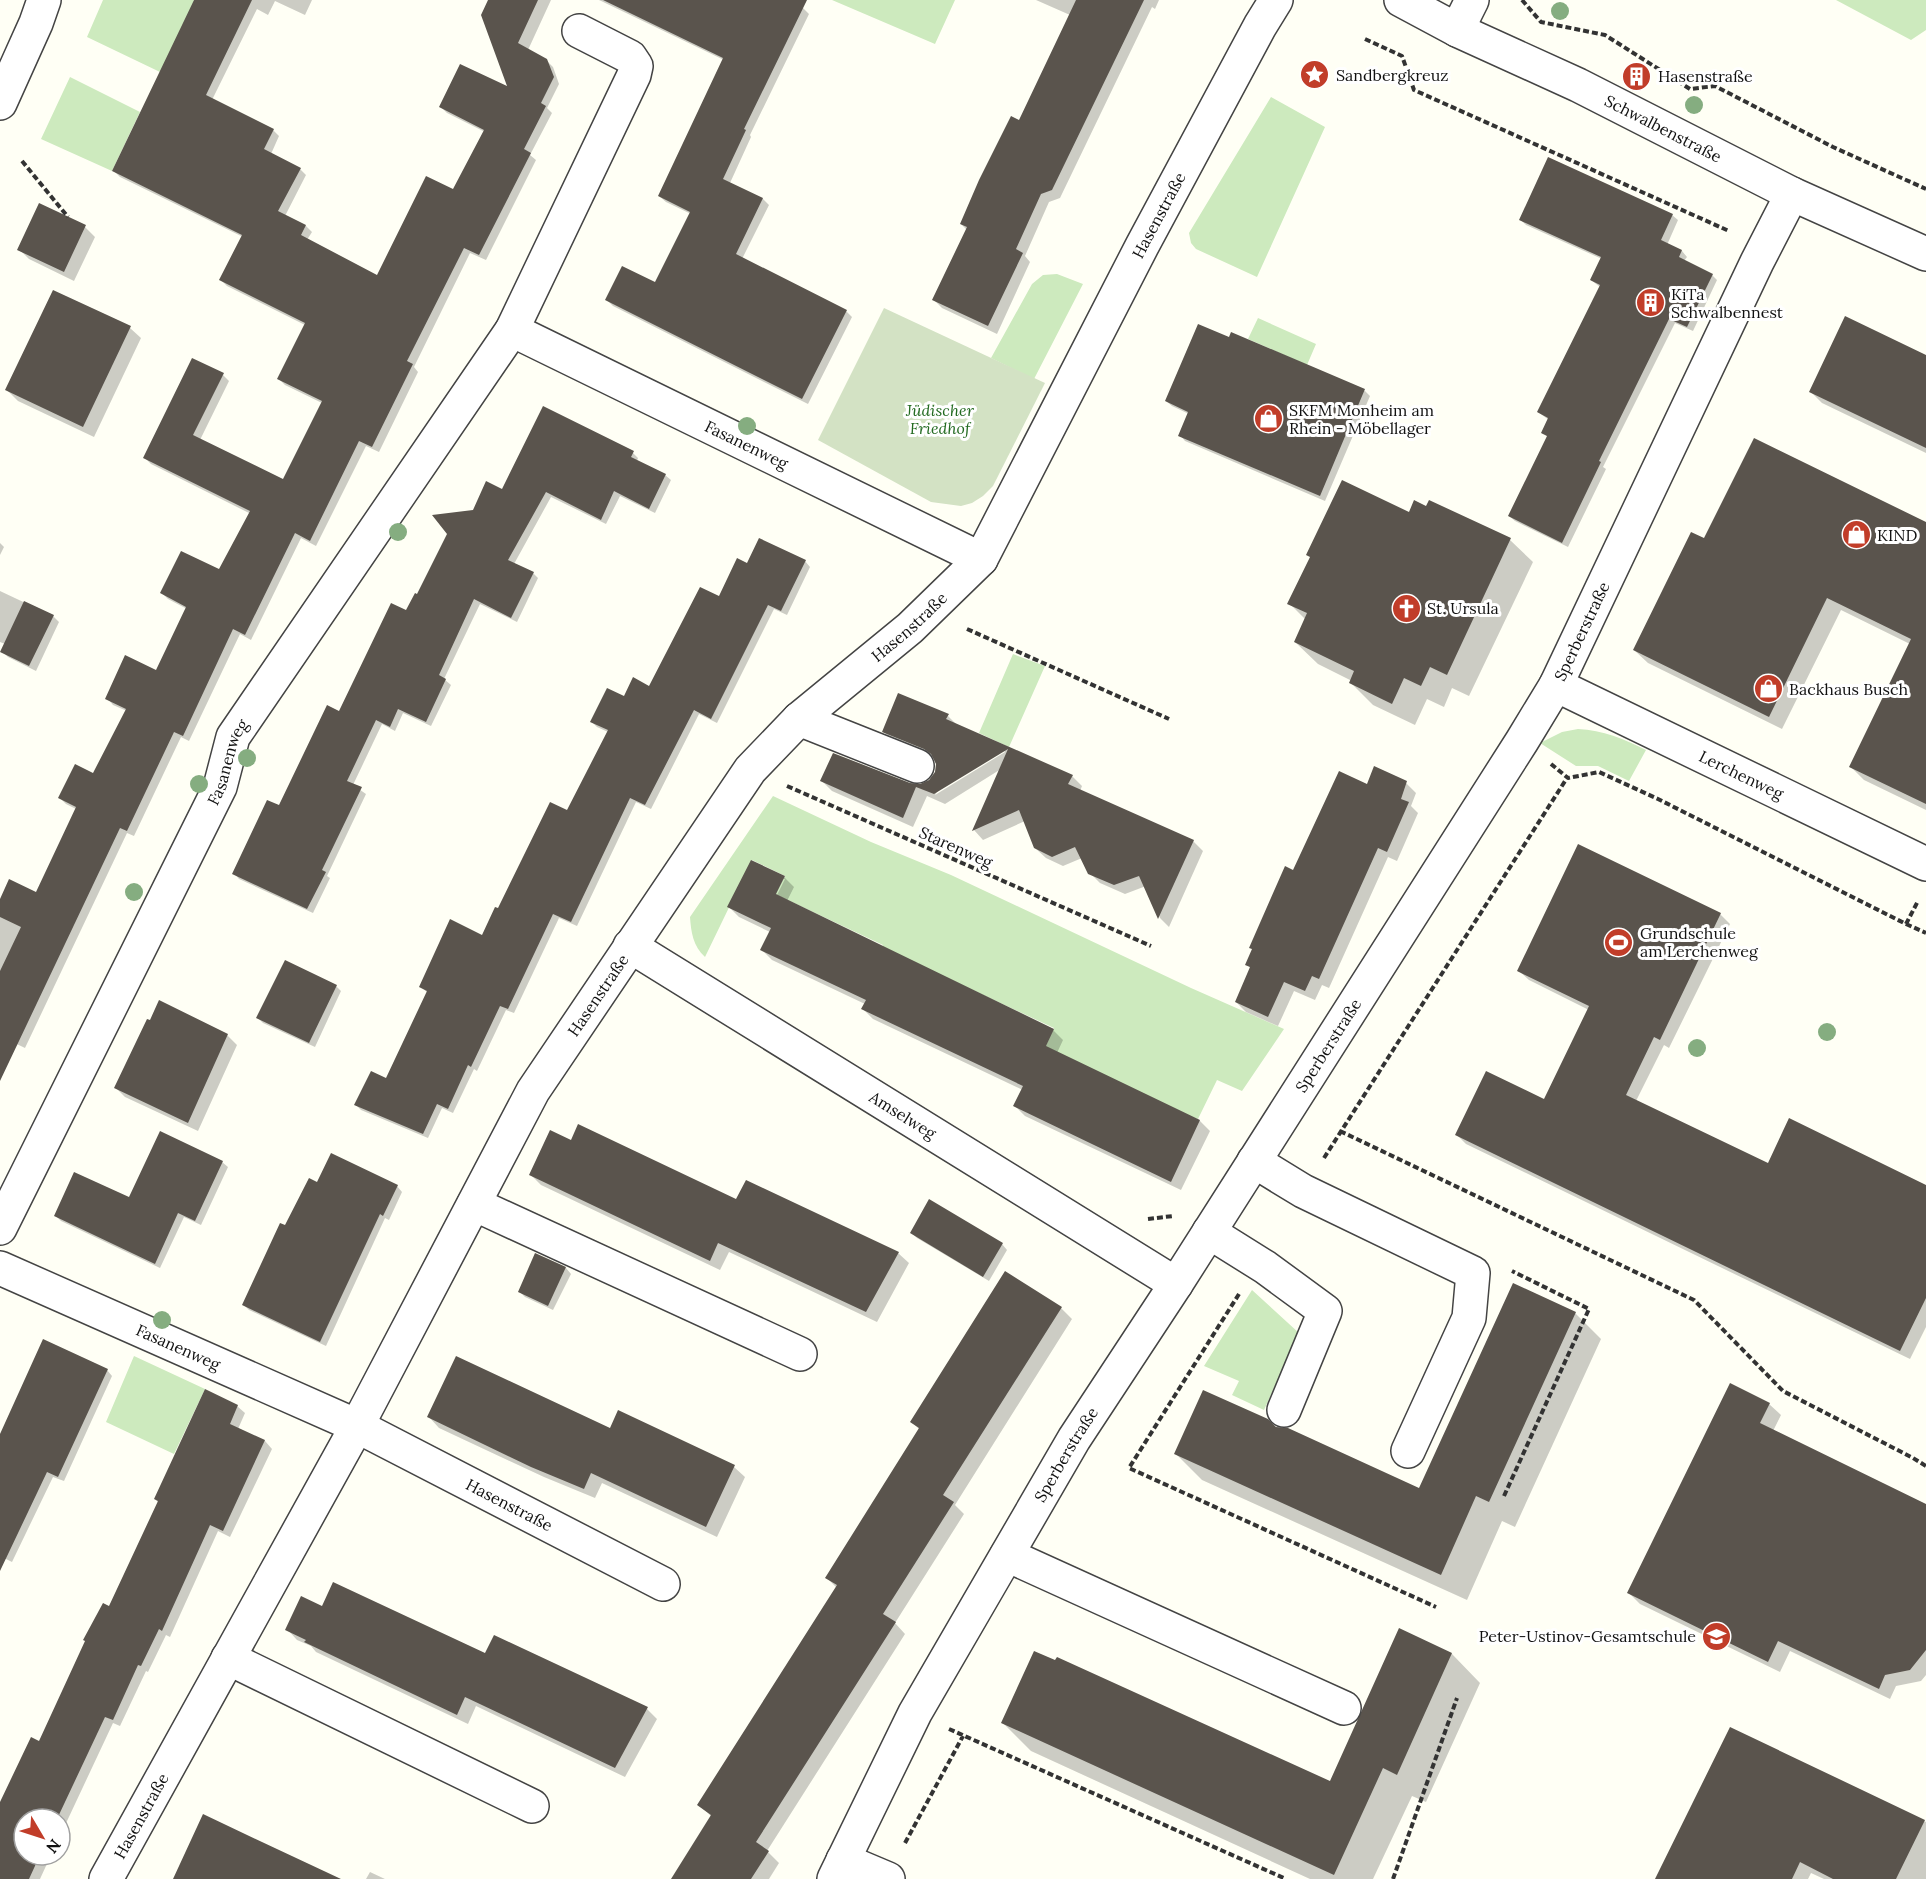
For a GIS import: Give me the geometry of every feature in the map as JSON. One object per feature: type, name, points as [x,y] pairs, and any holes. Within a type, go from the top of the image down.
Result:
[{"type":"street","points":[[0,103],[44,0]]},
{"type":"street","name":"Hasenstraße","points":[[106,1879],[357,1426],[533,1090],[750,770],[799,719],[928,611],[981,559],[1142,246],[1276,0]]},
{"type":"street","name":"Schwalbenstraße","points":[[1401,0],[1457,30],[1578,85],[1792,194],[1926,254]]},
{"type":"street","points":[[1457,30],[1472,0]]},
{"type":"street","name":"Fasanenweg","points":[[0,1228],[220,787],[233,736],[512,330],[634,75],[636,66],[630,57],[579,31]]},
{"type":"street","name":"Sperberstraße","points":[[838,1870],[915,1713],[1074,1439],[1176,1284],[1556,685],[1757,262],[1792,194]]},
{"type":"street","name":"Fasanenweg","points":[[512,330],[981,559]]},
{"type":"street","name":"Lerchenweg","points":[[1556,685],[1924,879]]},
{"type":"street","points":[[799,719],[917,766]]},
{"type":"street","name":"Amselweg","points":[[630,946],[1176,1284]]},
{"type":"street","points":[[1254,1161],[1303,1191],[1473,1273],[1469,1318],[1408,1451]]},
{"type":"street","points":[[474,1204],[800,1354]]},
{"type":"street","points":[[1209,1232],[1258,1263],[1325,1311],[1284,1410]]},
{"type":"street","name":"Fasanenweg","points":[[0,1268],[357,1426]]},
{"type":"street","name":"Hasenstraße","points":[[357,1426],[663,1584]]},
{"type":"street","points":[[1007,1555],[1344,1708]]},
{"type":"street","points":[[228,1658],[532,1806]]},
{"type":"street","points":[[838,1870],[887,1879]]},
{"type":"path","points":[[1522,0],[1541,22],[1605,35],[1690,89],[1715,86],[1833,147],[1926,189]]},
{"type":"path","points":[[1365,39],[1402,56],[1414,90],[1735,234]]},
{"type":"path","points":[[22,161],[68,217]]},
{"type":"path","points":[[928,611],[1169,719]]},
{"type":"path","points":[[1522,741],[1568,778]]},
{"type":"path","name":"Starenweg","points":[[750,770],[1151,946]]},
{"type":"path","points":[[1303,1191],[1568,778],[1599,772],[1658,799],[1926,933]]},
{"type":"path","points":[[1906,924],[1924,879]]},
{"type":"path","points":[[1340,1131],[1694,1300],[1783,1391],[1926,1466]]},
{"type":"path","points":[[1145,1219],[1179,1216]]},
{"type":"path","points":[[1258,1263],[1130,1468],[1436,1607]]},
{"type":"path","points":[[1473,1273],[1510,1270],[1589,1309],[1504,1496]]},
{"type":"path","points":[[1393,1879],[1457,1698]]},
{"type":"path","points":[[887,1879],[963,1736]]},
{"type":"path","points":[[969,1738],[1286,1879]]},
{"type":"green space","points":[[103,0],[193,0],[199,3],[160,72],[87,37]]},
{"type":"green space","points":[[832,0],[955,0],[935,44]]},
{"type":"green space","points":[[1836,0],[1926,0],[1926,30],[1911,40]]},
{"type":"green space","points":[[70,77],[140,112],[112,171],[41,139]]},
{"type":"green space","points":[[1271,97],[1325,127],[1257,277],[1196,249],[1191,243],[1189,233]]},
{"type":"green space","points":[[1057,274],[1083,284],[1034,379],[991,358],[1032,284],[1043,275]]},
{"type":"green space","name":"Jüdischer Friedhof","points":[[884,308],[1045,383],[993,486],[972,503],[961,506],[931,502],[818,440]]},
{"type":"green space","points":[[1258,318],[1316,344],[1307,365],[1248,339]]},
{"type":"green space","points":[[1013,654],[1045,666],[1009,747],[979,733]]},
{"type":"green space","points":[[1578,729],[1613,736],[1646,750],[1629,781],[1598,766],[1576,766],[1540,743],[1562,732]]},
{"type":"green space","points":[[773,796],[871,842],[951,875],[1191,988],[1284,1029],[1242,1091],[1217,1080],[1198,1119],[1036,1067],[1054,1028],[930,970],[871,972],[883,945],[775,894],[785,876],[752,860],[705,957],[693,938],[690,917]]},
{"type":"green space","points":[[1252,1290],[1299,1333],[1264,1410],[1232,1395],[1239,1381],[1204,1366]]},
{"type":"green space","points":[[134,1356],[205,1389],[174,1454],[106,1422]]},
{"type":"building","points":[[194,0],[252,0],[206,95],[274,129],[264,149],[301,168],[278,211],[306,225],[301,235],[377,275],[426,176],[453,189],[484,130],[439,107],[460,64],[507,86],[481,15],[488,0],[538,0],[518,43],[547,59],[554,77],[541,103],[546,106],[524,149],[531,153],[479,255],[464,248],[407,361],[413,364],[372,447],[359,441],[310,541],[295,533],[245,635],[233,629],[183,736],[174,732],[127,831],[120,828],[0,1081],[0,971],[21,927],[0,917],[0,899],[9,879],[36,892],[76,807],[58,798],[75,764],[93,773],[126,709],[105,699],[125,655],[156,670],[186,607],[160,593],[181,551],[219,569],[250,511],[143,458],[192,358],[224,373],[193,435],[283,479],[322,401],[277,379],[305,323],[219,280],[242,235],[112,171]]},
{"type":"building","points":[[603,0],[807,0],[744,129],[746,130],[723,179],[763,198],[736,254],[847,310],[802,399],[605,300],[622,266],[655,282],[690,212],[658,196],[723,58]]},
{"type":"building","points":[[1076,0],[1144,0],[1052,190],[1041,194],[1016,249],[1023,253],[988,326],[932,300],[967,227],[960,224],[979,180],[1011,116],[1019,120]]},
{"type":"building","name":"KiTa Schwalbennest","points":[[1548,157],[1673,214],[1661,240],[1682,250],[1679,257],[1713,274],[1687,327],[1669,319],[1599,461],[1601,462],[1562,543],[1508,516],[1547,436],[1541,433],[1548,418],[1537,412],[1600,285],[1590,280],[1601,257],[1519,220]]},
{"type":"building","points":[[39,203],[86,225],[64,272],[17,250]]},
{"type":"building","points":[[53,290],[131,326],[83,427],[5,390]]},
{"type":"building","points":[[1845,316],[1926,355],[1926,448],[1809,392]]},
{"type":"building","points":[[1198,324],[1229,337],[1231,332],[1365,389],[1320,496],[1178,436],[1188,412],[1165,401]]},
{"type":"building","points":[[543,406],[634,451],[631,457],[666,474],[649,509],[614,491],[601,520],[546,492],[508,560],[534,572],[511,618],[474,599],[439,675],[446,679],[426,722],[398,709],[390,727],[376,720],[347,781],[362,787],[322,870],[326,872],[307,909],[232,874],[267,800],[279,805],[327,705],[339,711],[391,603],[406,610],[415,593],[417,594],[447,534],[432,515],[473,510],[486,481],[502,489]]},
{"type":"building","points":[[1754,438],[1926,522],[1926,804],[1849,767],[1911,639],[1827,598],[1769,717],[1633,650],[1691,532],[1704,538]]},
{"type":"building","points":[[1342,480],[1409,512],[1414,500],[1426,506],[1429,500],[1511,538],[1447,675],[1430,667],[1421,686],[1404,678],[1392,704],[1349,683],[1354,671],[1294,642],[1307,613],[1287,604],[1310,557],[1306,555]]},
{"type":"building","points":[[759,538],[806,560],[781,611],[768,605],[711,719],[694,710],[645,805],[630,798],[571,922],[553,914],[508,1009],[500,1006],[471,1067],[468,1065],[448,1109],[437,1104],[423,1134],[354,1105],[371,1071],[386,1078],[427,991],[419,987],[450,919],[482,935],[495,907],[498,908],[550,802],[567,810],[608,730],[590,722],[607,688],[624,696],[633,677],[649,686],[700,587],[719,596],[737,558],[747,563]]},
{"type":"building","points":[[24,601],[54,615],[29,666],[0,652]]},
{"type":"building","points":[[898,693],[949,714],[946,719],[1073,775],[1068,784],[1194,840],[1158,919],[1139,876],[1114,885],[1088,874],[1075,847],[1052,857],[1034,848],[1019,810],[972,831],[1008,749],[934,794],[916,787],[903,818],[820,781],[833,753],[910,783],[920,784],[929,780],[935,772],[936,764],[931,754],[882,732]]},
{"type":"building","points":[[1374,766],[1407,781],[1401,799],[1409,802],[1387,852],[1378,848],[1319,979],[1312,976],[1305,991],[1284,982],[1268,1017],[1235,1002],[1250,967],[1245,965],[1252,949],[1249,948],[1285,866],[1293,870],[1339,771],[1367,784]]},
{"type":"building","points":[[1578,844],[1721,913],[1660,1040],[1654,1037],[1626,1095],[1768,1163],[1789,1118],[1926,1185],[1926,1298],[1900,1351],[1455,1135],[1486,1071],[1544,1099],[1589,1006],[1517,971]]},
{"type":"building","points":[[751,860],[785,876],[776,894],[1054,1029],[1046,1046],[1200,1120],[1171,1182],[1013,1106],[1023,1086],[861,1009],[866,1000],[760,950],[771,928],[727,907]]},
{"type":"building","points":[[285,960],[337,985],[309,1043],[256,1018]]},
{"type":"building","points":[[159,1000],[228,1034],[188,1123],[114,1088],[147,1019],[150,1020]]},
{"type":"building","points":[[578,1124],[736,1199],[746,1180],[899,1252],[866,1312],[718,1243],[710,1261],[529,1175],[550,1130],[571,1140]]},
{"type":"building","points":[[160,1131],[223,1161],[195,1221],[178,1213],[155,1264],[54,1216],[74,1172],[129,1197]]},
{"type":"building","points":[[331,1153],[398,1185],[383,1216],[380,1214],[320,1342],[242,1305],[280,1223],[285,1225],[309,1178],[317,1182]]},
{"type":"building","points":[[929,1199],[1003,1243],[983,1277],[910,1233]]},
{"type":"building","points":[[535,1253],[566,1267],[548,1306],[518,1292]]},
{"type":"building","points":[[1005,1271],[1062,1307],[943,1495],[954,1502],[883,1614],[896,1622],[756,1842],[769,1851],[751,1879],[671,1879],[711,1815],[697,1805],[837,1585],[825,1578],[919,1428],[910,1422]]},
{"type":"building","points":[[1513,1283],[1576,1312],[1489,1502],[1476,1496],[1441,1575],[1174,1454],[1203,1390],[1268,1419],[1276,1427],[1288,1428],[1419,1488]]},
{"type":"building","points":[[43,1339],[108,1369],[58,1477],[47,1472],[0,1571],[0,1434]]},
{"type":"building","points":[[456,1356],[610,1428],[618,1410],[735,1465],[706,1527],[591,1473],[584,1489],[531,1467],[427,1417]]},
{"type":"building","points":[[1730,1383],[1770,1403],[1760,1423],[1926,1504],[1926,1650],[1910,1670],[1885,1675],[1879,1689],[1778,1641],[1768,1662],[1627,1593]]},
{"type":"building","points":[[205,1389],[238,1405],[230,1424],[265,1440],[223,1531],[210,1525],[162,1631],[159,1629],[141,1666],[138,1665],[113,1720],[105,1717],[63,1807],[12,1807],[12,1867],[34,1867],[29,1879],[0,1879],[0,1802],[31,1737],[39,1741],[85,1641],[83,1640],[103,1603],[109,1606],[158,1501],[154,1499]]},
{"type":"building","points":[[333,1582],[485,1653],[494,1635],[648,1707],[615,1768],[465,1697],[457,1715],[304,1642],[306,1640],[285,1630],[301,1596],[322,1606]]},
{"type":"building","points":[[1399,1628],[1452,1653],[1397,1775],[1383,1768],[1334,1875],[1001,1723],[1034,1651],[1055,1660],[1057,1657],[1330,1781]]},
{"type":"building","points":[[1730,1727],[1925,1820],[1896,1879],[1833,1879],[1800,1862],[1792,1879],[1655,1879]]},
{"type":"building","points":[[203,1814],[262,1842],[341,1879],[173,1879]]},
{"type":"place","name":"Sandbergkreuz","points":[[1315,75]]},
{"type":"place","name":"Hasenstraße","points":[[1637,76]]},
{"type":"place","name":"KiTa Schwalbennest","points":[[1650,303]]},
{"type":"place","name":"SKFM Monheim am Rhein - Möbellager","points":[[1268,419]]},
{"type":"place","name":"KIND","points":[[1856,535]]},
{"type":"place","name":"St. Ursula","points":[[1406,608]]},
{"type":"place","name":"Backhaus Busch","points":[[1768,689]]},
{"type":"place","name":"Grundschule am Lerchenweg","points":[[1619,942]]},
{"type":"place","name":"Peter-Ustinov-Gesamtschule","points":[[1717,1636]]}]
